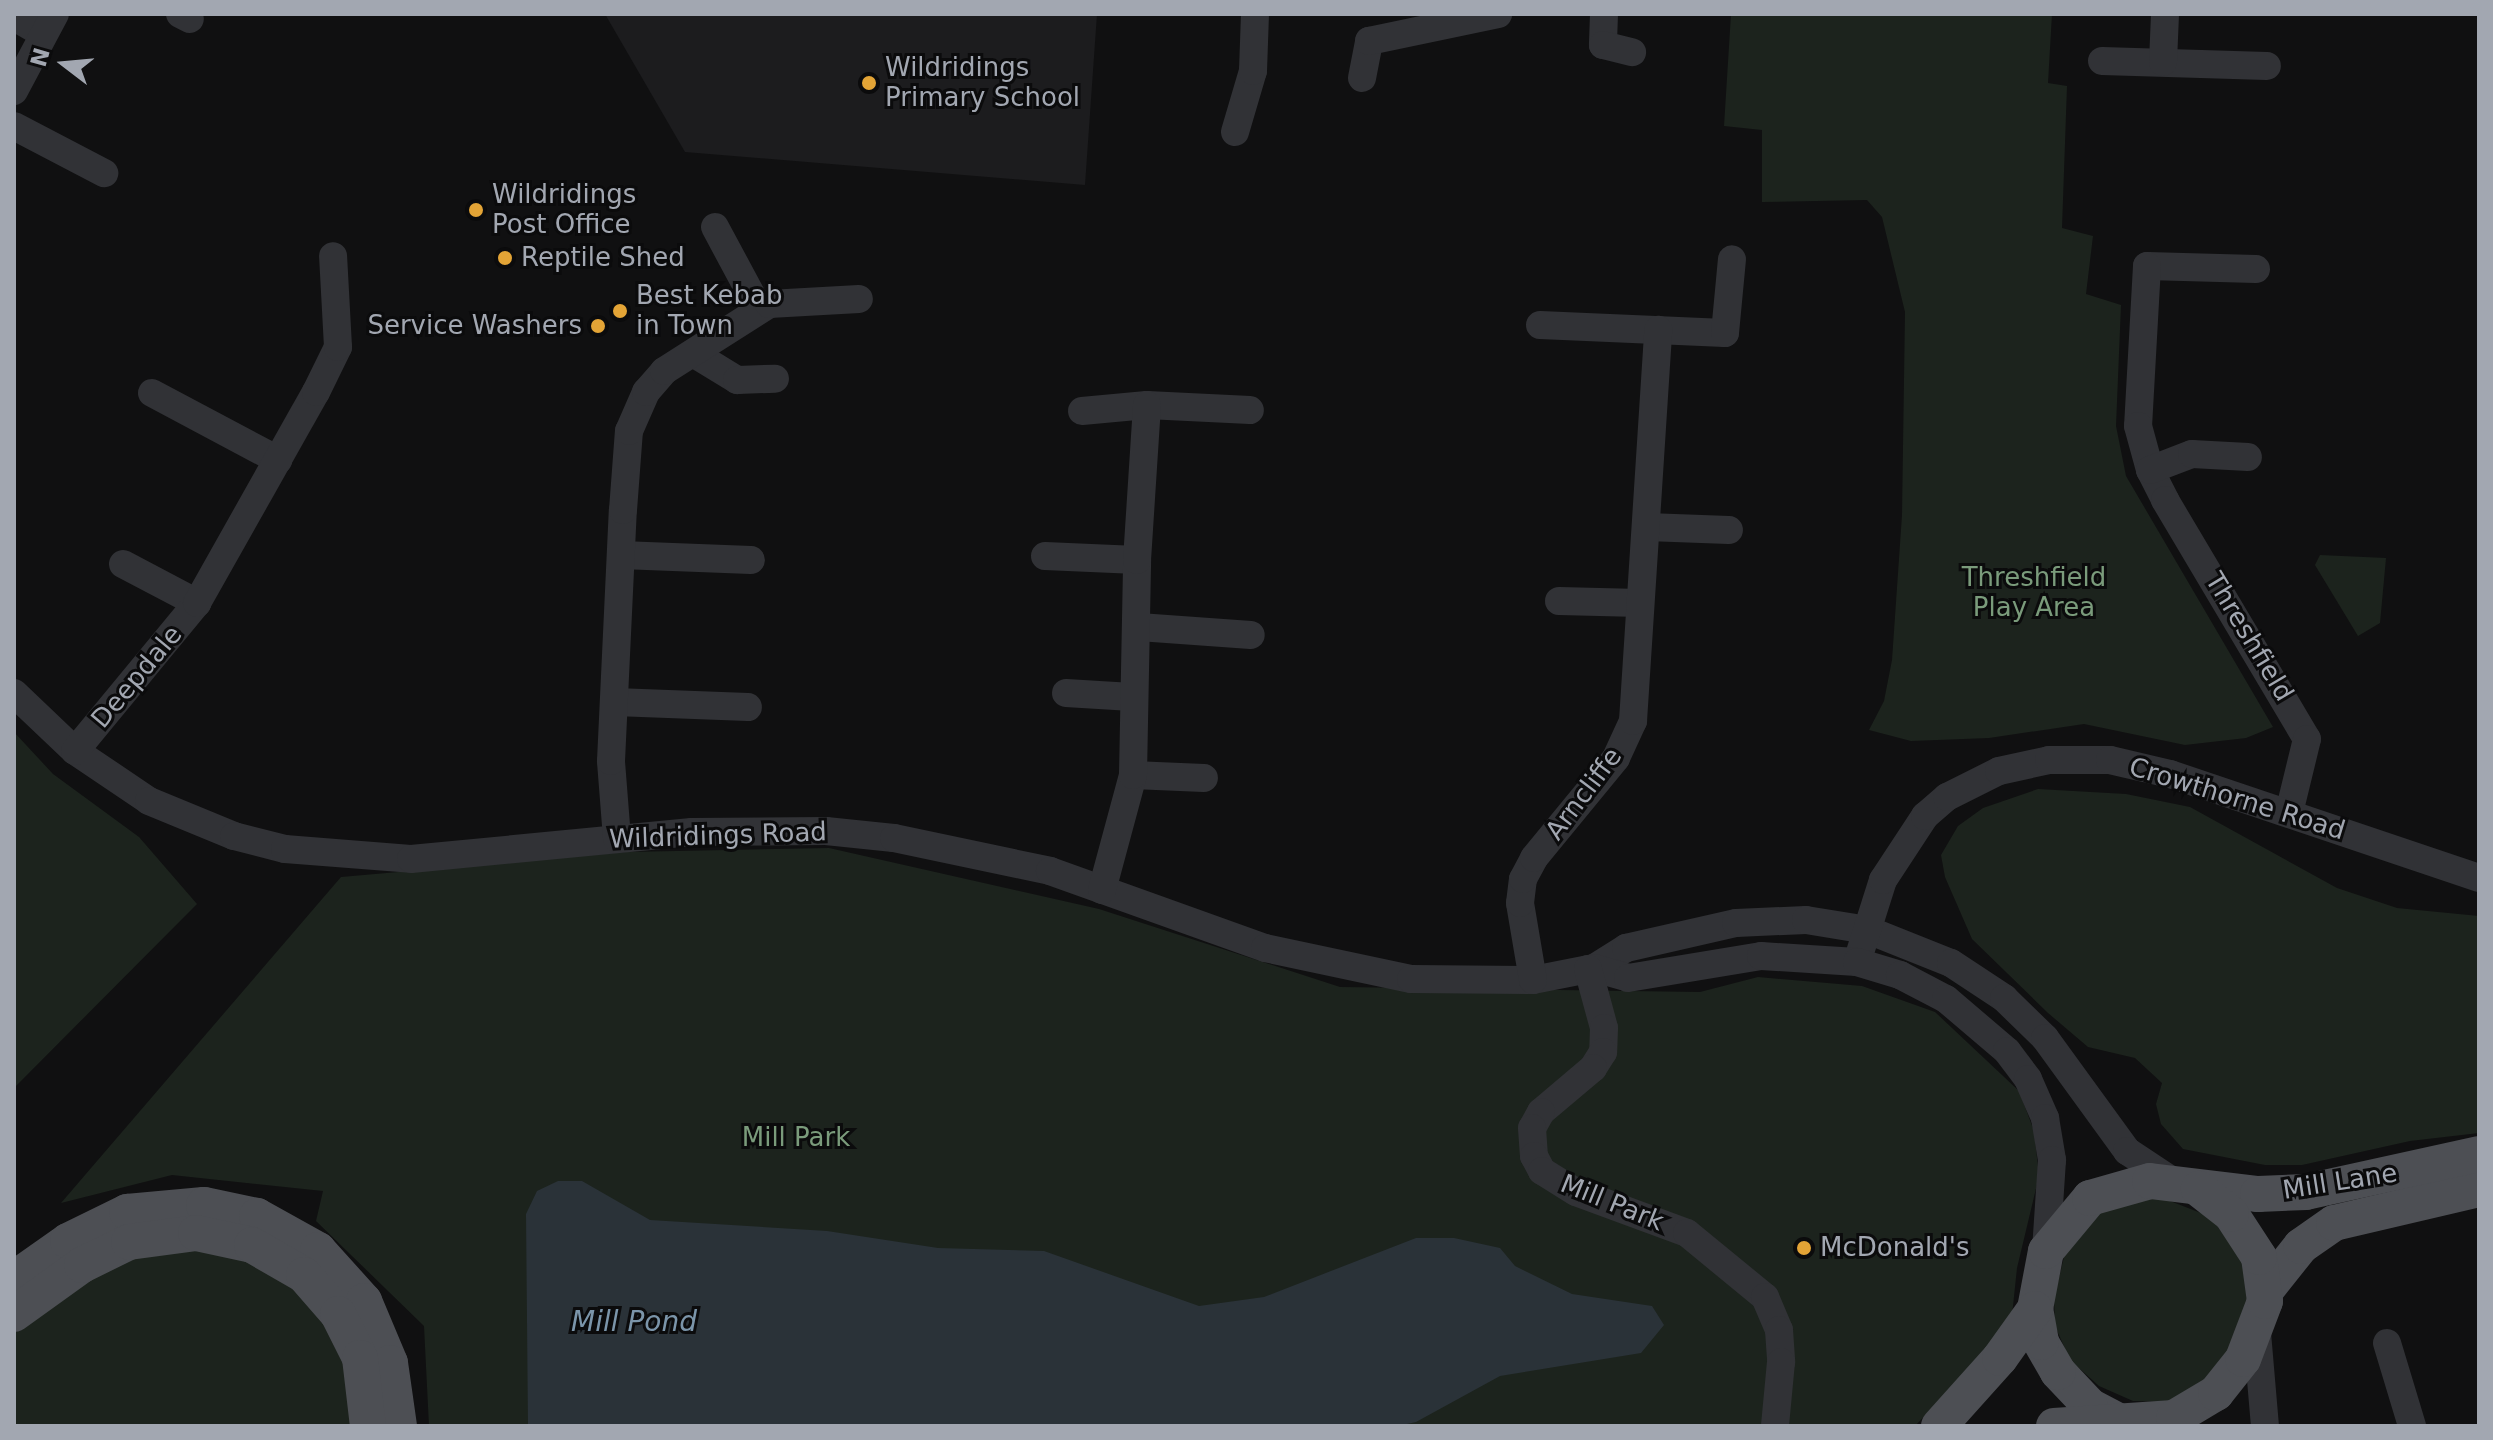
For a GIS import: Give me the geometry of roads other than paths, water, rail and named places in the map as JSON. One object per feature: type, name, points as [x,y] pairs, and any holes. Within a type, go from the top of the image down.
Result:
[{"type":"main road","name":"Mill Lane","points":[[2120,1422],[2090,1406],[2058,1372],[2041,1342],[2035,1309],[2046,1251],[2090,1198],[2129,1184],[2306,1192],[2479,1154]]},
{"type":"main road","name":"Mill Lane","points":[[2186,1185],[2231,1214],[2250,1239],[2266,1290]]},
{"type":"main road","name":"Mill Lane","points":[[2054,1426],[2182,1422],[2226,1383],[2257,1332],[2266,1290],[2301,1246],[2334,1223],[2479,1189]]},
{"type":"main road","points":[[14,1279],[68,1241],[127,1212],[204,1205],[257,1216],[318,1250],[364,1301],[383,1338],[399,1426]]},
{"type":"main road","points":[[14,1314],[82,1265],[129,1242],[196,1233],[252,1245],[304,1275],[338,1314],[360,1358],[368,1426]]},
{"type":"main road","name":"Mill Lane","points":[[1939,1426],[2000,1358],[2035,1309]]},
{"type":"street","points":[[1235,132],[1253,71],[1255,14]]},
{"type":"street","points":[[1362,78],[1369,41],[1498,14]]},
{"type":"street","points":[[1604,14],[1603,45],[1632,52]]},
{"type":"street","points":[[2163,62],[2165,14]]},
{"type":"street","points":[[14,17],[50,24],[14,91]]},
{"type":"street","points":[[2102,61],[2267,66]]},
{"type":"street","points":[[14,126],[104,173]]},
{"type":"street","points":[[715,227],[759,309]]},
{"type":"street","name":"Deepdale","points":[[75,751],[197,603],[338,347],[333,256]]},
{"type":"street","points":[[1540,325],[1725,333],[1732,259]]},
{"type":"street","name":"Threshfield","points":[[2256,269],[2147,266],[2138,426],[2150,470],[2307,739],[2289,813]]},
{"type":"street","points":[[617,838],[611,761],[629,431],[646,392],[664,371],[759,309],[794,300],[859,299]]},
{"type":"street","name":"Arncliffe","points":[[1533,980],[1520,903],[1523,879],[1534,858],[1616,758],[1633,721],[1658,330]]},
{"type":"street","points":[[693,353],[737,380],[775,379]]},
{"type":"street","points":[[152,393],[278,460]]},
{"type":"street","points":[[1102,890],[1133,775],[1132,697],[1139,627],[1137,560],[1147,405]]},
{"type":"street","points":[[1082,411],[1147,405],[1250,410]]},
{"type":"street","points":[[2150,470],[2192,454],[2248,457]]},
{"type":"street","points":[[1647,527],[1729,530]]},
{"type":"street","points":[[621,555],[751,560]]},
{"type":"street","points":[[1045,556],[1137,560]]},
{"type":"street","name":"Deepdale","points":[[123,564],[197,603]]},
{"type":"street","points":[[1559,601],[1640,603]]},
{"type":"street","points":[[1139,627],[1251,635]]},
{"type":"street","name":"Wildridings Road","points":[[14,693],[75,751],[120,784],[176,815],[285,849],[376,860],[464,856],[617,838],[760,830],[894,838],[976,852],[1102,890],[1265,948],[1361,972],[1411,979],[1533,980],[1591,968],[1626,948],[1736,923],[1806,920],[1868,930],[1951,963],[2004,998],[2045,1038],[2127,1151],[2186,1185]]},
{"type":"street","points":[[1066,693],[1132,697]]},
{"type":"street","points":[[615,702],[748,707]]},
{"type":"street","name":"Crowthorne Road","points":[[1857,962],[1883,880],[1925,816],[1957,791],[2026,764],[2110,760],[2289,813],[2479,878]]},
{"type":"street","points":[[1133,775],[1204,778]]},
{"type":"street","name":"Wildridings Road","points":[[1591,968],[1628,978],[1750,956],[1857,962],[1900,975],[1946,999],[1989,1031],[2028,1079],[2045,1118],[2052,1160],[2046,1251]]},
{"type":"street","name":"Mill Park","points":[[1591,968],[1604,1028],[1603,1052],[1593,1068],[1541,1112],[1532,1128],[1534,1156],[1554,1181],[1687,1233],[1765,1297],[1779,1330],[1775,1426]]},
{"type":"street","points":[[2257,1332],[2257,1387],[2265,1426]]},
{"type":"street","points":[[2387,1343],[2412,1426]]},
{"type":"water","name":"Mill Pond","points":[[558,1181],[582,1181],[650,1220],[827,1231],[938,1248],[1044,1251],[1199,1306],[1264,1297],[1416,1238],[1454,1238],[1500,1248],[1515,1266],[1572,1294],[1652,1306],[1664,1325],[1641,1353],[1500,1376],[1416,1422],[1398,1426],[528,1426],[526,1214],[537,1191]]},
{"type":"place","name":"Wildridings Primary School","points":[[869,83]]},
{"type":"place","name":"Wildridings Post Office","points":[[476,210]]},
{"type":"place","name":"Reptile Shed","points":[[505,258]]},
{"type":"place","name":"Best Kebab in Town","points":[[620,311]]},
{"type":"place","name":"Service Washers","points":[[598,326]]},
{"type":"place","name":"McDonald's","points":[[1804,1248]]},
{"type":"park label","name":"Threshfield Play Area","points":[[2034,593]]}]
